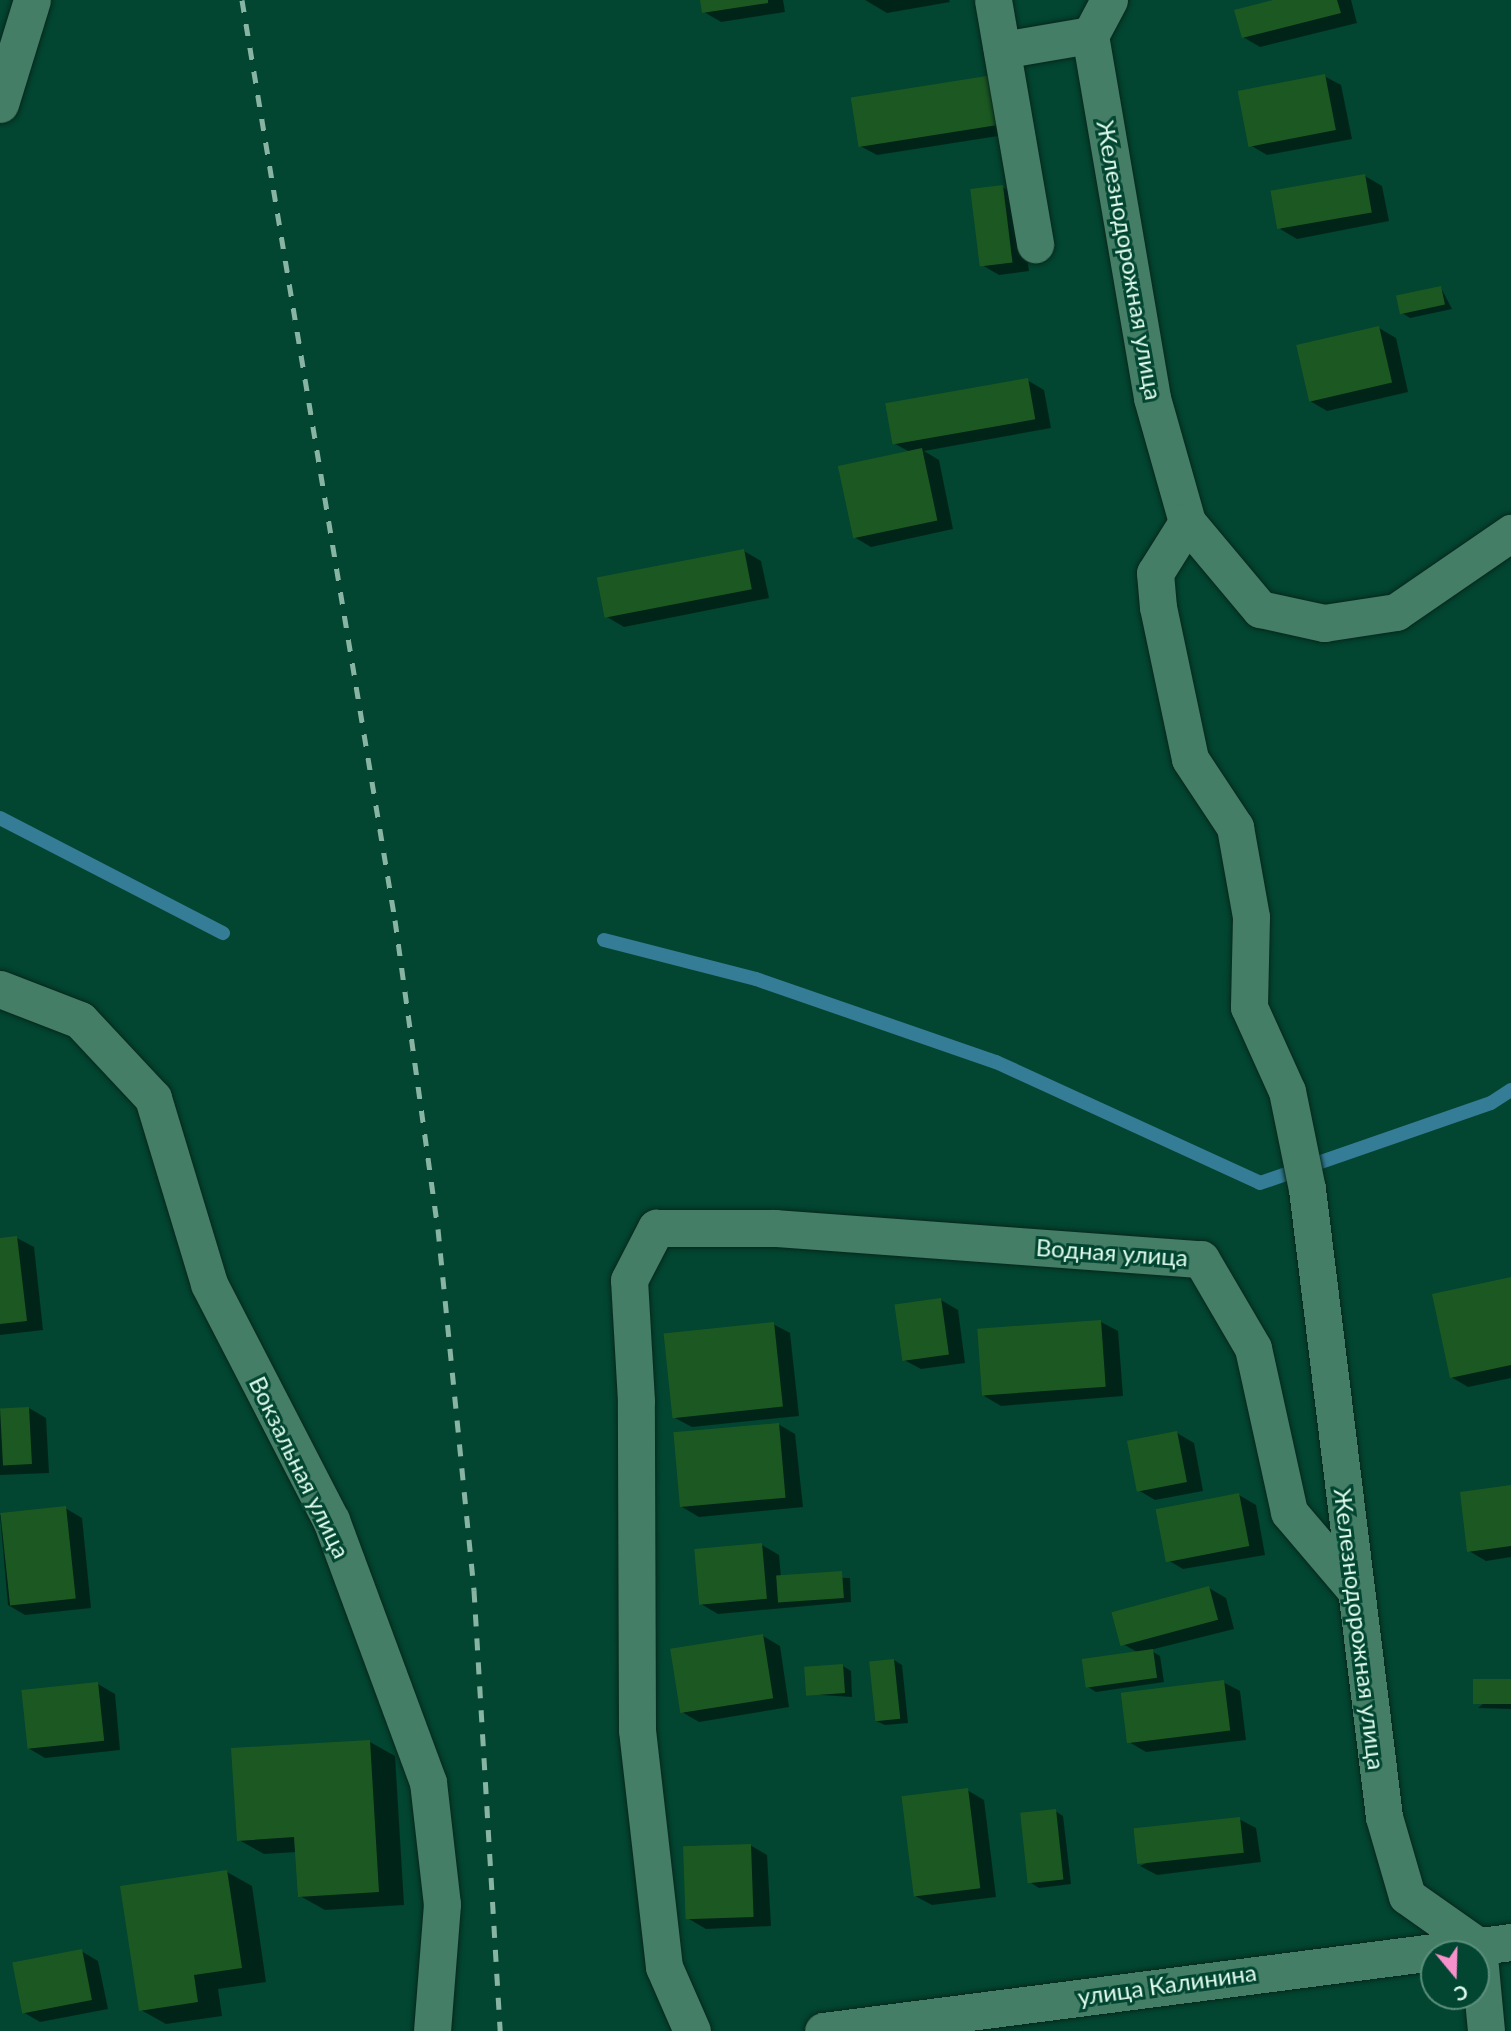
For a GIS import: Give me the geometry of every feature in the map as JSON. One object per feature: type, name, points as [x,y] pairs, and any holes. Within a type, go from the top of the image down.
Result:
[{"type":"street","points":[[0,104],[32,0]]},
{"type":"street","points":[[993,0],[1035,244]]},
{"type":"street","points":[[1002,50],[1090,34],[1109,0]]},
{"type":"street","name":"Железнодорожная улица","points":[[1090,34],[1152,398],[1187,522],[1155,573],[1158,607],[1190,760],[1235,827],[1251,917],[1250,1007],[1287,1091],[1307,1189],[1352,1586],[1384,1817],[1407,1896],[1494,1944]]},
{"type":"street","points":[[1187,522],[1261,609],[1324,623],[1396,612],[1511,533]]},
{"type":"street","name":"Вокзальная улица","points":[[0,989],[79,1020],[153,1098],[208,1284],[331,1520],[428,1782],[442,1904],[432,2031]]},
{"type":"street","name":"Водная улица","points":[[692,2031],[663,1967],[637,1730],[636,1401],[629,1280],[656,1228],[775,1228],[1201,1259],[1253,1348],[1289,1512],[1352,1586]]},
{"type":"street","points":[[1486,2031],[1494,1944]]},
{"type":"street","name":"улица Калинина","points":[[823,2031],[1494,1944]]},
{"type":"building","points":[[700,0],[768,0],[768,3],[702,13]]},
{"type":"building","points":[[1273,0],[1337,0],[1341,13],[1242,38],[1234,10]]},
{"type":"building","points":[[1325,74],[1336,130],[1249,147],[1238,91]]},
{"type":"building","points":[[993,75],[1001,124],[859,147],[851,98]]},
{"type":"building","points":[[1365,174],[1372,212],[1277,229],[1270,191]]},
{"type":"building","points":[[1003,185],[1013,262],[980,266],[970,189]]},
{"type":"building","points":[[1441,286],[1445,305],[1400,314],[1396,296]]},
{"type":"building","points":[[1379,326],[1392,383],[1309,402],[1296,345]]},
{"type":"building","points":[[1028,378],[1035,419],[892,445],[885,403]]},
{"type":"building","points":[[922,448],[937,520],[853,538],[838,466]]},
{"type":"building","points":[[744,549],[752,589],[605,618],[597,578]]},
{"type":"building","points":[[17,1236],[27,1321],[0,1324],[0,1238]]},
{"type":"building","points":[[1511,1277],[1511,1365],[1450,1378],[1432,1294]]},
{"type":"building","points":[[941,1298],[949,1354],[902,1361],[894,1305]]},
{"type":"building","points":[[1101,1320],[1106,1387],[982,1395],[977,1329]]},
{"type":"building","points":[[774,1322],[783,1407],[672,1418],[664,1334]]},
{"type":"building","points":[[29,1407],[32,1464],[3,1465],[0,1409]]},
{"type":"building","points":[[779,1423],[786,1498],[680,1507],[673,1432]]},
{"type":"building","points":[[1177,1431],[1187,1482],[1137,1492],[1127,1441]]},
{"type":"building","points":[[1511,1485],[1511,1546],[1467,1552],[1460,1492]]},
{"type":"building","points":[[1239,1493],[1249,1546],[1166,1562],[1156,1509]]},
{"type":"building","points":[[66,1506],[76,1598],[10,1605],[0,1513]]},
{"type":"building","points":[[762,1543],[767,1599],[699,1605],[694,1549]]},
{"type":"building","points":[[842,1571],[844,1598],[778,1603],[776,1576]]},
{"type":"building","points":[[1209,1586],[1218,1620],[1121,1646],[1111,1612]]},
{"type":"building","points":[[763,1634],[773,1698],[680,1713],[670,1649]]},
{"type":"building","points":[[1153,1649],[1157,1678],[1086,1688],[1082,1659]]},
{"type":"building","points":[[894,1659],[900,1719],[875,1721],[869,1662]]},
{"type":"building","points":[[843,1664],[845,1693],[806,1696],[804,1667]]},
{"type":"building","points":[[1473,1679],[1511,1679],[1511,1704],[1473,1704]]},
{"type":"building","points":[[1224,1680],[1230,1731],[1127,1743],[1121,1693]]},
{"type":"building","points":[[98,1682],[104,1741],[28,1749],[21,1690]]},
{"type":"building","points":[[370,1740],[379,1892],[298,1897],[294,1837],[237,1841],[231,1748]]},
{"type":"building","points":[[968,1788],[980,1888],[914,1896],[901,1796]]},
{"type":"building","points":[[1056,1809],[1063,1880],[1028,1883],[1020,1813]]},
{"type":"building","points":[[1240,1817],[1244,1853],[1137,1864],[1134,1828]]},
{"type":"building","points":[[751,1844],[754,1917],[686,1919],[683,1846]]},
{"type":"building","points":[[227,1870],[242,1968],[194,1975],[198,2002],[139,2011],[120,1886]]},
{"type":"building","points":[[82,1949],[92,2000],[22,2014],[12,1963]]},
{"type":"waterway","points":[[0,818],[223,933]]},
{"type":"waterway","points":[[604,940],[756,979],[996,1062],[1260,1183],[1491,1103],[1511,1090]]},
{"type":"railway","points":[[242,0],[395,920],[438,1229],[474,1590],[500,2031]]}]
